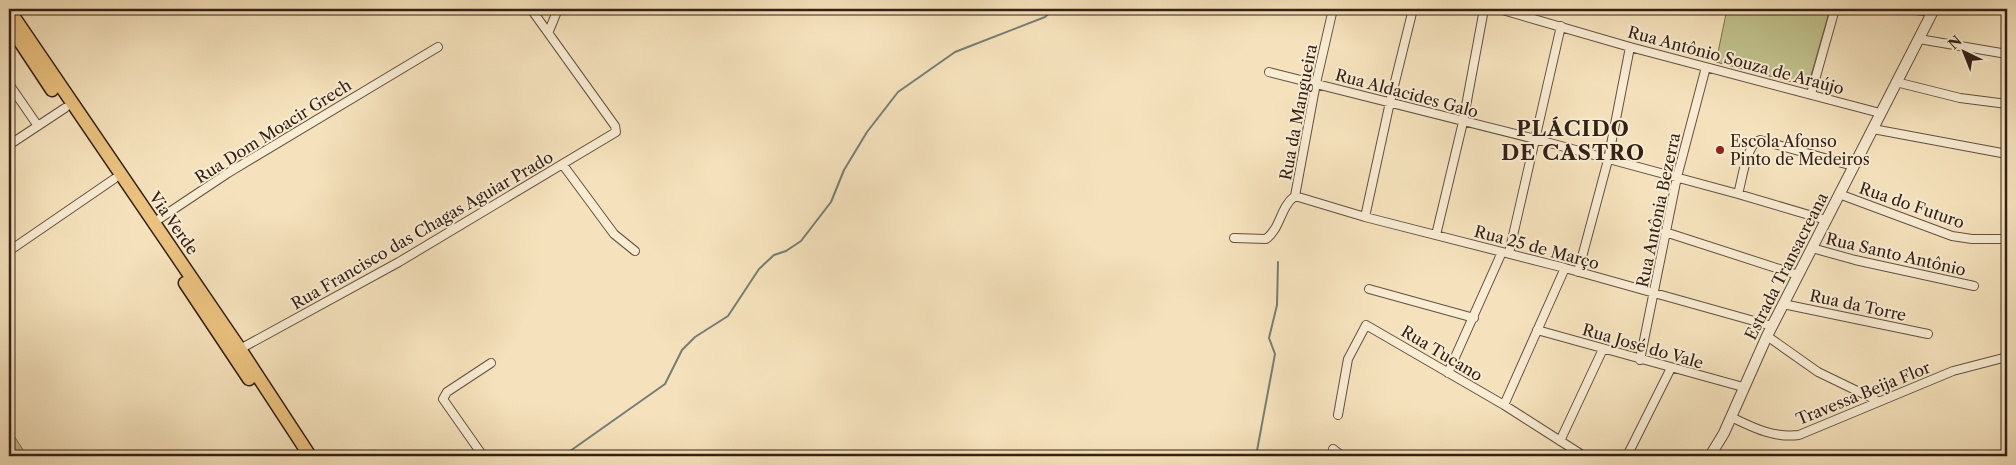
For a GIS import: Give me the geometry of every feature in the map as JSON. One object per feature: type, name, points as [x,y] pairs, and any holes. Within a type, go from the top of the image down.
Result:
[{"type":"main road","name":"Via Verde","points":[[9,10],[240,349],[310,456]]},
{"type":"main road","name":"Via Verde","points":[[9,25],[301,456]]},
{"type":"street","points":[[531,9],[549,31],[558,9]]},
{"type":"street","name":"Rua da Mangueira","points":[[1234,238],[1266,239],[1274,231],[1286,204],[1295,196],[1316,83],[1333,9]]},
{"type":"street","points":[[1365,217],[1413,9]]},
{"type":"street","points":[[1436,235],[1463,122],[1484,9]]},
{"type":"street","name":"Rua Antônio Souza de Araújo","points":[[1499,9],[1630,47],[1880,113]]},
{"type":"street","points":[[1811,94],[1835,9]]},
{"type":"street","points":[[1907,9],[1933,11]]},
{"type":"street","name":"Estrada Transacreana","points":[[1710,456],[1724,432],[1743,387],[1783,304],[1933,11]]},
{"type":"street","points":[[1448,373],[1506,252],[1561,26]]},
{"type":"street","name":"Rua Francisco das Chagas Aguiar Prado","points":[[240,349],[399,262],[616,132],[615,126],[549,31]]},
{"type":"street","points":[[1919,39],[2007,54]]},
{"type":"street","name":"Rua Dom Moacir Grech","points":[[154,223],[228,173],[438,47]]},
{"type":"street","points":[[1578,272],[1608,160],[1630,47]]},
{"type":"street","name":"Rua Antônia Bezerra","points":[[1640,360],[1677,177],[1706,66]]},
{"type":"street","name":"Rua Aldacides Galo","points":[[1270,72],[1535,139],[1826,220]]},
{"type":"street","points":[[1896,82],[1960,98],[2007,104]]},
{"type":"street","points":[[9,84],[38,126]]},
{"type":"street","points":[[9,145],[65,108]]},
{"type":"street","points":[[1872,128],[2007,154]]},
{"type":"street","points":[[1738,194],[1748,153],[1752,144],[1760,140],[1853,166]]},
{"type":"street","points":[[562,165],[614,234],[635,251]]},
{"type":"street","points":[[9,251],[114,179]]},
{"type":"street","name":"Rua do Futuro","points":[[1839,194],[1952,236],[1972,239],[2007,239]]},
{"type":"street","name":"Rua 25 de Março","points":[[1295,196],[1365,217],[1506,252],[1772,326]]},
{"type":"street","points":[[1665,232],[1798,275]]},
{"type":"street","name":"Rua Santo Antônio","points":[[1812,248],[1855,260],[1974,286]]},
{"type":"street","points":[[1504,405],[1565,268]]},
{"type":"street","points":[[1369,289],[1474,318]]},
{"type":"street","name":"Rua da Torre","points":[[1783,304],[1928,334]]},
{"type":"street","name":"Rua Tucano","points":[[1338,415],[1348,359],[1366,325],[1504,405],[1584,456]]},
{"type":"street","name":"Rua José do Vale","points":[[1537,330],[1743,387]]},
{"type":"street","points":[[1767,336],[1818,372],[1878,401]]},
{"type":"street","points":[[1560,441],[1603,349]]},
{"type":"street","name":"Travessa Beija Flor","points":[[1731,417],[1766,433],[1784,437],[1798,435],[1953,371],[2007,357]]},
{"type":"street","points":[[483,456],[444,402],[444,396],[491,363]]},
{"type":"street","points":[[1627,456],[1671,368]]},
{"type":"street","name":"Estrada Transacreana","points":[[1717,456],[1724,432]]},
{"type":"street","points":[[1333,449],[1342,456]]},
{"type":"green space","points":[[1727,9],[1830,9],[1808,86],[1716,62]]},
{"type":"green space","points":[[9,428],[27,456],[9,456]]},
{"type":"waterway","points":[[563,456],[665,384],[682,350],[695,337],[728,316],[759,269],[774,255],[786,251],[801,241],[831,202],[844,170],[867,132],[898,92],[955,52],[1045,17],[1054,9]]},
{"type":"waterway","points":[[1256,456],[1275,354],[1269,338],[1277,305],[1278,262]]},
{"type":"place","name":"Escola Afonso Pinto de Medeiros","points":[[1720,150]]},
{"type":"district","name":"PLÁCIDO DE CASTRO","points":[[1573,141]]}]
